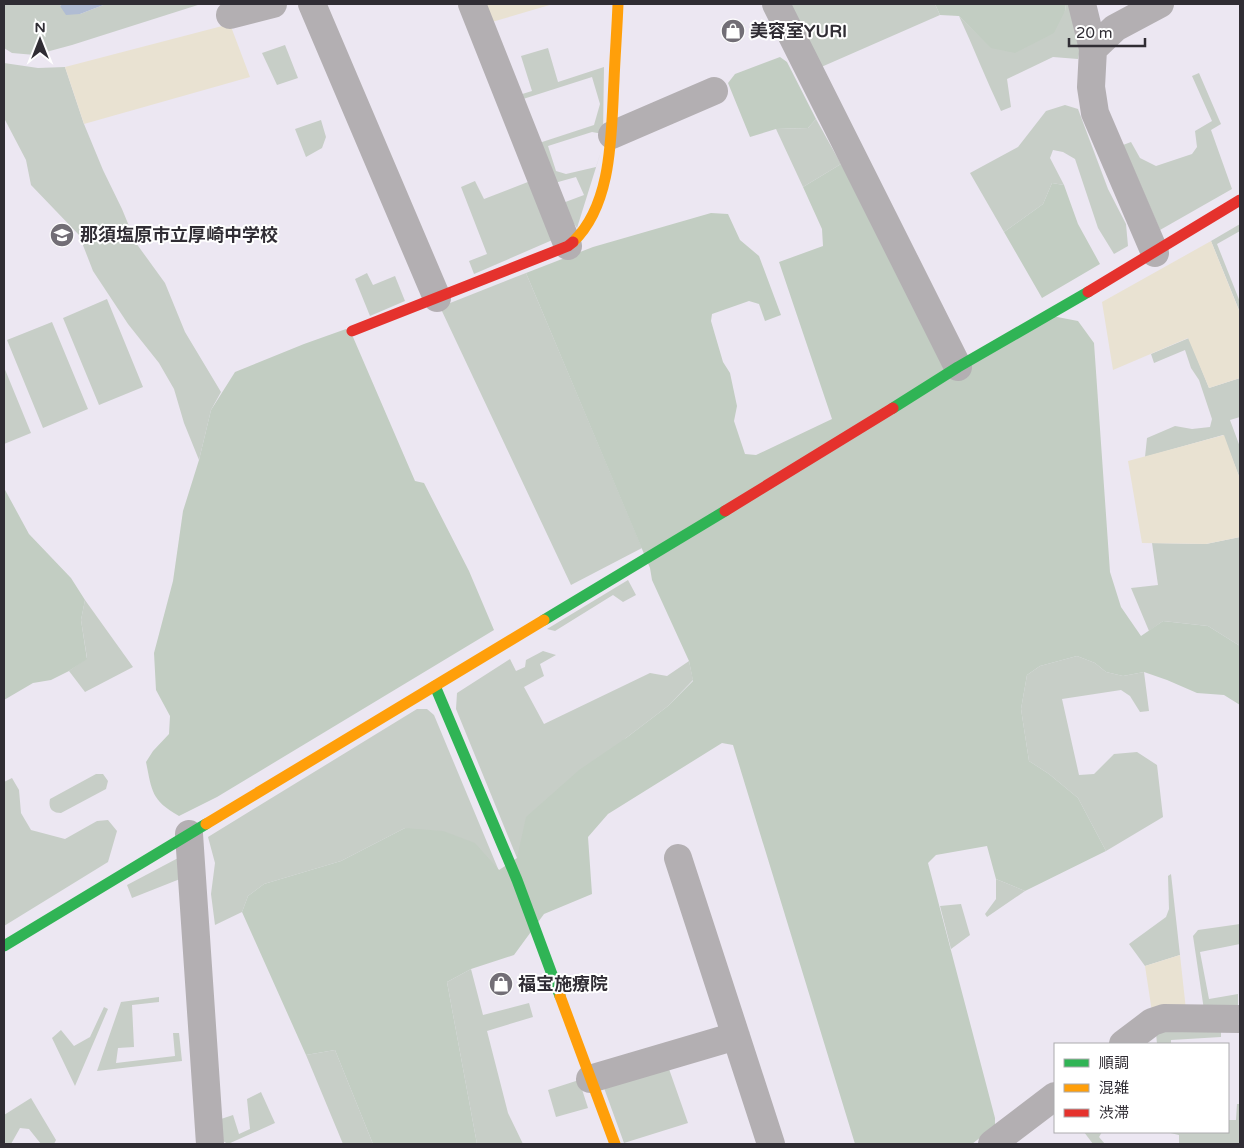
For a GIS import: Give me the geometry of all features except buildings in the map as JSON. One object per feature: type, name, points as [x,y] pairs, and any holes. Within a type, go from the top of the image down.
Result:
[{"type":"street","points":[[230,15],[273,4]]},
{"type":"street","points":[[312,4],[438,298]]},
{"type":"street","points":[[472,4],[568,246]]},
{"type":"street","points":[[352,331],[568,246],[577,240],[597,205],[605,176],[612,135],[618,4]]},
{"type":"street","points":[[776,4],[958,367]]},
{"type":"street","points":[[1082,4],[1093,49],[1091,87],[1095,113],[1155,252]]},
{"type":"street","points":[[1093,49],[1115,28],[1160,4]]},
{"type":"street","points":[[612,135],[714,91]]},
{"type":"street","points":[[4,946],[834,445],[958,367],[1115,277],[1240,200]]},
{"type":"street","points":[[435,686],[517,880],[614,1144]]},
{"type":"street","points":[[190,834],[210,1144]]},
{"type":"street","points":[[678,858],[771,1144]]},
{"type":"street","points":[[1124,1043],[1152,1022],[1164,1018],[1240,1018]]},
{"type":"street","points":[[590,1078],[736,1036]]},
{"type":"street","points":[[992,1144],[1054,1097]]},
{"type":"shaded area","points":[[4,4],[63,4],[60,6],[80,14],[106,4],[201,4],[35,55],[12,53],[4,48]]},
{"type":"shaded area","points":[[788,4],[935,4],[940,15],[819,68]]},
{"type":"shaded area","points":[[935,4],[1066,4],[1065,11],[1054,33],[1015,53],[991,48],[959,16],[940,15]]},
{"type":"shaded area","points":[[1066,4],[1071,4],[1081,45],[1078,59],[1053,57],[1007,79],[1011,107],[1001,111],[959,16],[991,47],[1065,11]]},
{"type":"shaded area","points":[[285,45],[298,78],[277,85],[262,53]]},
{"type":"shaded area","points":[[548,48],[558,82],[604,67],[603,134],[592,132],[548,146],[556,171],[566,174],[596,167],[603,145],[577,228],[560,204],[584,195],[576,177],[551,184],[536,144],[594,125],[600,104],[592,77],[520,100],[519,95],[532,91],[521,56]]},
{"type":"shaded area","points":[[780,57],[787,62],[816,119],[808,128],[776,129],[750,137],[728,83],[735,74]]},
{"type":"shaded area","points":[[4,63],[38,68],[65,67],[84,124],[136,243],[165,283],[185,332],[221,392],[211,410],[199,460],[184,423],[174,389],[159,363],[128,324],[93,271],[79,235],[31,185],[26,160],[4,118]]},
{"type":"shaded area","points":[[1199,73],[1221,124],[1211,130],[1232,189],[1160,230],[1123,145],[1131,142],[1140,158],[1156,166],[1192,154],[1197,147],[1195,131],[1212,121],[1192,76]]},
{"type":"shaded area","points":[[1065,105],[1078,109],[1108,189],[1126,224],[1128,246],[1114,254],[1098,228],[1075,159],[1063,152],[1053,150],[1050,158],[1064,185],[1052,183],[1043,204],[1004,232],[970,173],[1018,147],[1046,111]]},
{"type":"shaded area","points":[[816,119],[841,164],[803,187],[776,129],[808,128]]},
{"type":"shaded area","points":[[321,120],[326,137],[322,148],[306,157],[295,129]]},
{"type":"shaded area","points":[[841,164],[955,373],[1052,316],[1078,321],[1094,343],[1110,572],[1121,607],[1141,636],[1163,621],[1208,626],[1240,646],[1240,705],[1224,695],[1197,693],[1144,672],[1123,676],[1106,672],[1095,663],[1077,656],[1040,666],[1027,675],[1021,709],[1029,761],[1049,774],[1078,798],[1106,851],[1025,891],[996,879],[987,846],[936,855],[928,863],[995,1118],[995,1126],[972,1144],[855,1144],[733,745],[722,743],[608,814],[588,837],[592,894],[544,914],[514,955],[471,969],[447,982],[477,1144],[373,1144],[335,1050],[306,1055],[242,912],[248,896],[264,884],[341,861],[405,828],[443,831],[475,843],[499,870],[517,858],[526,817],[579,770],[668,706],[693,681],[689,661],[652,580],[650,568],[526,273],[593,247],[711,213],[728,214],[740,240],[759,256],[781,315],[765,321],[759,304],[749,301],[712,314],[711,321],[723,362],[730,373],[737,406],[734,421],[745,454],[756,455],[832,419],[779,262],[823,246],[822,229],[803,187]]},
{"type":"shaded area","points":[[533,180],[557,238],[474,274],[469,261],[487,254],[461,187],[475,181],[484,199]]},
{"type":"shaded area","points":[[1052,183],[1064,185],[1078,224],[1100,264],[1042,298],[1004,232],[1043,204]]},
{"type":"shaded area","points":[[1240,224],[1240,231],[1217,244],[1240,302],[1239,310],[1211,241]]},
{"type":"shaded area","points":[[367,273],[373,285],[395,276],[405,301],[370,316],[355,279]]},
{"type":"shaded area","points":[[526,273],[642,548],[571,585],[440,307]]},
{"type":"shaded area","points":[[107,299],[143,387],[99,405],[63,318]]},
{"type":"shaded area","points":[[52,322],[88,409],[43,428],[7,340]]},
{"type":"shaded area","points":[[346,329],[353,337],[415,481],[424,483],[469,571],[494,630],[217,797],[179,816],[163,805],[154,794],[146,762],[153,751],[169,734],[170,716],[156,690],[154,653],[173,581],[183,511],[199,460],[211,410],[235,372]]},
{"type":"shaded area","points":[[1189,338],[1209,388],[1240,378],[1240,417],[1230,420],[1240,447],[1240,479],[1223,435],[1145,457],[1147,438],[1175,426],[1192,429],[1210,427],[1212,419],[1199,380],[1191,368],[1185,350],[1154,363],[1151,354]]},
{"type":"shaded area","points":[[4,367],[31,433],[4,444]]},
{"type":"shaded area","points":[[4,488],[29,534],[71,578],[85,600],[81,620],[87,659],[51,680],[33,683],[4,700]]},
{"type":"shaded area","points":[[1240,537],[1240,646],[1208,626],[1163,621],[1149,631],[1131,588],[1158,585],[1152,543],[1206,544]]},
{"type":"shaded area","points":[[628,580],[636,595],[623,602],[613,595],[555,631],[547,629]]},
{"type":"shaded area","points":[[85,600],[133,667],[85,692],[69,671],[87,658],[81,620]]},
{"type":"shaded area","points":[[543,651],[556,655],[540,664],[544,676],[524,687],[544,724],[650,673],[667,676],[689,661],[693,680],[668,706],[626,738],[517,858],[456,709],[457,693],[510,659],[516,671],[525,667],[526,660]]},
{"type":"shaded area","points":[[1077,656],[1095,663],[1106,672],[1123,676],[1144,672],[1149,711],[1140,712],[1130,696],[1121,690],[1062,699],[1079,775],[1094,774],[1114,754],[1137,752],[1157,765],[1163,817],[1106,851],[1078,798],[1049,774],[1029,761],[1021,709],[1027,675],[1040,666]]},
{"type":"shaded area","points":[[417,709],[427,709],[434,715],[499,871],[405,828],[341,861],[264,884],[248,896],[242,912],[215,925],[211,894],[215,863],[208,837]]},
{"type":"shaded area","points":[[96,774],[103,774],[108,781],[106,789],[61,813],[51,809],[50,799]]},
{"type":"shaded area","points":[[12,778],[19,790],[21,813],[31,830],[65,839],[97,821],[108,820],[117,831],[108,862],[4,926],[4,782]]},
{"type":"shaded area","points":[[180,857],[180,879],[132,898],[127,885]]},
{"type":"shaded area","points":[[1171,874],[1180,955],[1145,966],[1129,944],[1166,917],[1169,909],[1168,876]]},
{"type":"shaded area","points":[[996,879],[1025,891],[987,917],[985,914],[996,899]]},
{"type":"shaded area","points":[[961,904],[970,935],[951,949],[940,906]]},
{"type":"shaded area","points":[[1240,924],[1240,944],[1200,952],[1209,999],[1238,994],[1238,1010],[1204,1010],[1193,936],[1198,930]]},
{"type":"shaded area","points":[[471,969],[483,1015],[529,1003],[533,1017],[487,1031],[508,1113],[523,1144],[477,1144],[447,982]]},
{"type":"shaded area","points":[[159,997],[159,1002],[132,1005],[134,1047],[118,1048],[116,1063],[175,1056],[173,1033],[179,1033],[182,1061],[97,1071],[121,1002]]},
{"type":"shaded area","points":[[104,1007],[108,1009],[75,1086],[52,1038],[61,1030],[74,1046],[90,1037]]},
{"type":"shaded area","points":[[1167,1026],[1221,1026],[1221,1037],[1171,1040],[1171,1043],[1157,1043],[1156,1033]]},
{"type":"shaded area","points":[[335,1050],[373,1144],[343,1144],[306,1055]]},
{"type":"shaded area","points":[[669,1069],[688,1123],[624,1143],[604,1088]]},
{"type":"shaded area","points":[[579,1080],[588,1108],[556,1117],[548,1090]]},
{"type":"shaded area","points":[[261,1092],[275,1123],[228,1144],[221,1140],[218,1120],[233,1115],[239,1134],[250,1129],[247,1099]]},
{"type":"shaded area","points":[[31,1098],[56,1140],[54,1144],[41,1144],[29,1129],[20,1128],[11,1144],[4,1144],[4,1115]]},
{"type":"shaded area","points":[[1237,1104],[1240,1104],[1240,1144],[1179,1144],[1179,1135],[1170,1133],[1229,1133],[1229,1120],[1236,1120]]},
{"type":"shaded area","points":[[1085,1133],[1101,1133],[1099,1137],[1105,1144],[1093,1144]]},
{"type":"sand","points":[[484,4],[553,4],[492,22]]},
{"type":"sand","points":[[230,24],[250,77],[84,124],[65,67]]},
{"type":"sand","points":[[1211,241],[1240,313],[1240,378],[1209,388],[1188,338],[1113,370],[1102,302]]},
{"type":"sand","points":[[1224,435],[1240,479],[1240,537],[1206,544],[1142,543],[1128,461]]},
{"type":"sand","points":[[1180,955],[1186,1010],[1152,1012],[1145,966]]},
{"type":"water","points":[[63,4],[106,4],[80,14],[66,15],[60,6]]},
{"type":"traffic: fast","points":[[893,408],[958,367],[1088,292]]},
{"type":"traffic: fast","points":[[544,620],[725,511]]},
{"type":"traffic: fast","points":[[435,686],[517,880],[560,996]]},
{"type":"traffic: fast","points":[[4,946],[206,824]]},
{"type":"traffic: slow","points":[[573,242],[586,226],[596,208],[603,188],[607,167],[612,123],[618,4]]},
{"type":"traffic: slow","points":[[206,824],[544,620]]},
{"type":"traffic: slow","points":[[560,996],[615,1144]]},
{"type":"traffic: jam","points":[[1088,292],[1240,200]]},
{"type":"traffic: jam","points":[[352,331],[568,246],[573,242]]},
{"type":"traffic: jam","points":[[725,511],[893,408]]},
{"type":"place","name":"美容室YURI","points":[[733,31]]},
{"type":"place","name":"那須塩原市立厚崎中学校","points":[[62,235]]},
{"type":"place","name":"福宝施療院","points":[[501,984]]}]
